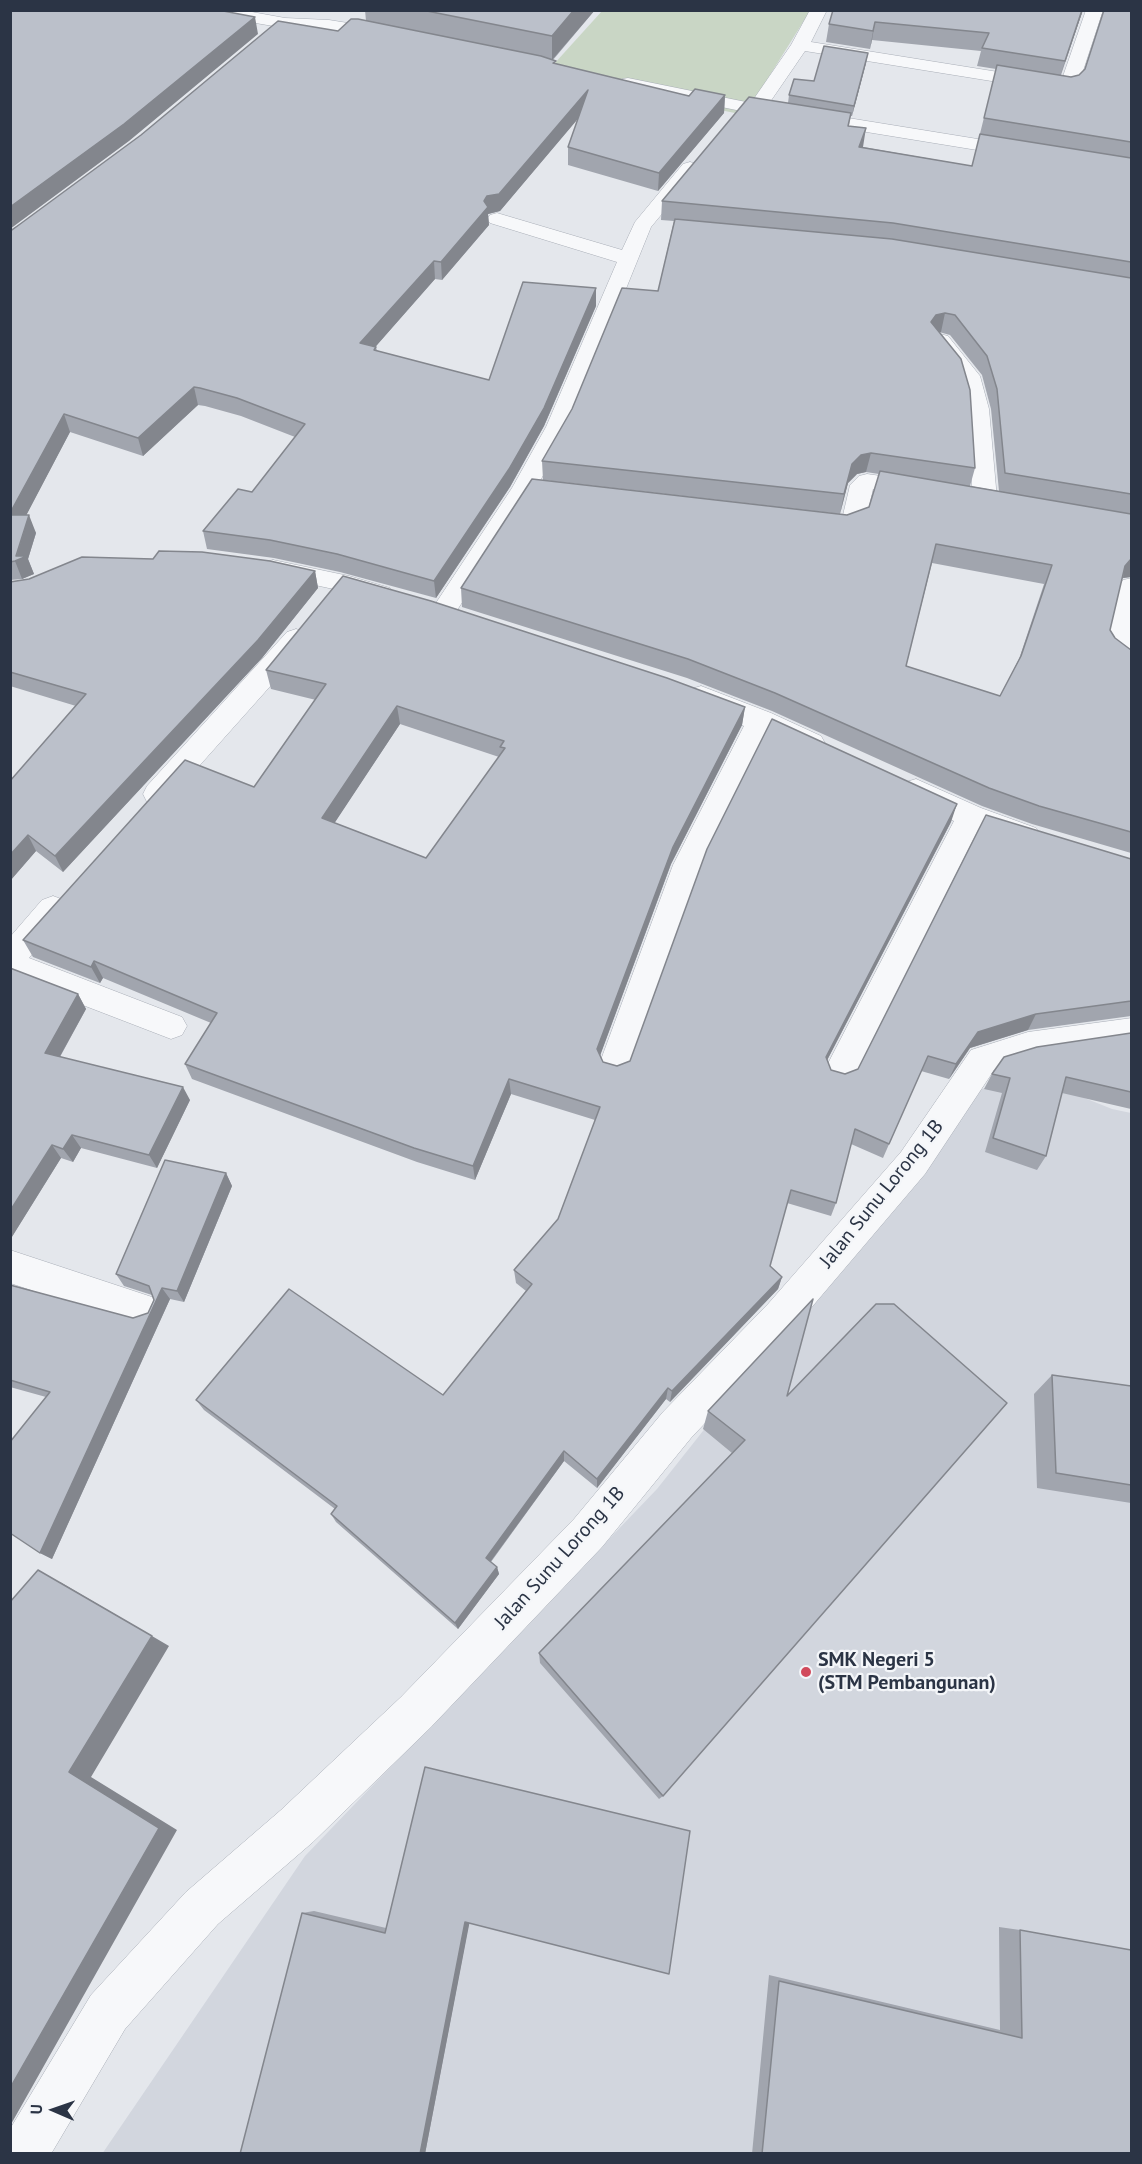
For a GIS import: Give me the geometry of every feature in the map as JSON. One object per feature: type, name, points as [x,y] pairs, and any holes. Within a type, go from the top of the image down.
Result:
[{"type":"street","points":[[208,10],[285,23],[360,28],[404,38]]},
{"type":"street","points":[[725,126],[749,107],[800,45],[819,10]]},
{"type":"street","points":[[800,45],[1066,88],[1069,86],[1095,10]]},
{"type":"street","points":[[268,35],[285,23]]},
{"type":"street","points":[[612,80],[749,107],[1038,154]]},
{"type":"street","points":[[251,565],[325,601],[434,610],[535,490],[558,427],[628,260],[702,153]]},
{"type":"street","points":[[497,219],[628,260]]},
{"type":"street","points":[[796,519],[848,524],[854,519],[862,486],[867,481],[974,497],[978,409],[969,376],[940,341]]},
{"type":"street","points":[[1131,586],[1117,649],[1131,660]]},
{"type":"street","points":[[140,813],[273,666],[325,601]]},
{"type":"street","points":[[676,687],[761,720],[832,752]]},
{"type":"street","points":[[615,1065],[688,866],[761,720]]},
{"type":"street","points":[[892,779],[971,816],[1046,842]]},
{"type":"street","points":[[839,1073],[971,816]]},
{"type":"street","points":[[10,959],[68,891]]},
{"type":"street","points":[[10,964],[171,1026]]},
{"type":"street","name":"Jalan Sunu Lorong 1B","points":[[24,2154],[108,2012],[202,1908],[297,1826],[407,1720],[588,1533],[676,1425],[781,1316],[913,1163],[983,1060],[1028,1046],[1131,1031]]},
{"type":"street","points":[[10,1266],[142,1310]]},
{"type":"shaded area","name":"SMK Negeri 5 (STM Pembangunan)","points":[[1022,1073],[1112,1109],[1131,1113],[1131,2153],[102,2154],[305,1856],[657,1489],[970,1094]]},
{"type":"green space","points":[[602,11],[810,11],[745,115],[544,75]]},
{"type":"building","points":[[10,10],[218,10],[255,17],[124,124],[10,207]]},
{"type":"building","points":[[422,10],[574,10],[552,36]]},
{"type":"building","points":[[833,10],[1082,10],[1065,61],[982,48],[989,33],[875,22],[873,31],[829,24]]},
{"type":"building","points":[[1104,10],[1131,10],[1131,142],[984,118],[997,65],[1071,77],[1079,75],[1085,69]]},
{"type":"building","points":[[351,19],[541,56],[556,61],[553,63],[689,96],[695,89],[725,95],[659,173],[568,147],[588,90],[499,194],[487,196],[484,201],[488,207],[441,262],[434,261],[360,343],[376,347],[374,350],[489,380],[523,282],[596,288],[544,408],[509,469],[434,581],[337,554],[270,540],[203,531],[238,489],[252,492],[305,424],[237,398],[194,387],[138,438],[64,414],[10,513],[10,230],[141,135],[278,21],[338,31]]},
{"type":"building","points":[[824,46],[868,53],[854,106],[789,95],[794,79],[814,81]]},
{"type":"building","points":[[749,97],[851,113],[848,126],[866,128],[859,147],[972,166],[980,134],[1131,158],[1131,262],[893,223],[662,201]]},
{"type":"building","points":[[675,219],[892,239],[1131,278],[1131,494],[1005,473],[997,389],[987,356],[955,315],[945,313],[936,315],[931,322],[961,359],[970,390],[975,468],[871,453],[861,455],[852,464],[844,494],[542,461],[572,409],[622,288],[658,291]]},
{"type":"building","points":[[880,471],[1131,514],[1131,559],[1125,566],[1110,630],[1115,638],[1131,650],[1131,832],[1039,806],[989,788],[775,693],[688,659],[461,588],[532,479],[847,515],[869,507]],"holes":[[[936,544],[1052,565],[1021,656],[1000,696],[906,666]]]},
{"type":"building","points":[[10,515],[29,515],[16,556],[27,556],[10,562]]},
{"type":"building","points":[[159,551],[202,552],[270,561],[315,571],[258,640],[55,856],[28,835],[10,855],[10,781],[86,694],[10,672],[10,582],[29,579],[82,557],[153,559]]},
{"type":"building","points":[[343,576],[431,601],[667,678],[745,707],[673,847],[597,1049],[603,1062],[617,1066],[630,1061],[707,849],[772,719],[957,804],[826,1057],[831,1070],[845,1074],[858,1069],[986,815],[1131,859],[1131,1001],[1036,1014],[978,1032],[956,1064],[928,1056],[889,1144],[855,1129],[836,1203],[791,1190],[770,1266],[782,1277],[672,1391],[668,1388],[597,1479],[564,1451],[486,1558],[497,1567],[455,1623],[331,1514],[337,1506],[196,1400],[289,1289],[443,1395],[532,1284],[514,1270],[558,1219],[600,1107],[509,1079],[473,1166],[414,1148],[185,1064],[217,1013],[94,961],[91,967],[23,940],[185,760],[254,787],[326,684],[266,670]],"holes":[[[397,706],[504,741],[500,747],[505,748],[426,858],[322,818]]]},
{"type":"building","points":[[10,968],[78,994],[45,1053],[183,1087],[149,1155],[72,1135],[63,1149],[52,1145],[10,1211]]},
{"type":"building","points":[[1131,1033],[1131,1092],[1066,1077],[1046,1156],[993,1138],[1010,1078],[992,1074],[1004,1057],[1037,1047]]},
{"type":"building","points":[[165,1160],[226,1173],[177,1291],[162,1288],[40,1553],[10,1533],[10,1442],[50,1392],[10,1380],[10,1285],[133,1318],[148,1313],[154,1300],[149,1286],[116,1274]]},
{"type":"building","points":[[813,1299],[787,1396],[876,1304],[894,1304],[1007,1403],[663,1796],[539,1653],[745,1440],[708,1411]]},
{"type":"building","points":[[1052,1375],[1131,1386],[1131,1485],[1056,1473]]},
{"type":"building","points":[[38,1570],[152,1636],[69,1772],[159,1828],[10,2088],[10,1602]]},
{"type":"building","points":[[425,1767],[690,1831],[669,1974],[465,1922],[420,2154],[240,2154],[302,1913],[385,1933]]},
{"type":"building","points":[[1020,1930],[1131,1950],[1131,2154],[762,2154],[779,1981],[1022,2038]]},
{"type":"place","name":"SMK Negeri 5 (STM Pembangunan)","points":[[806,1672]]}]
